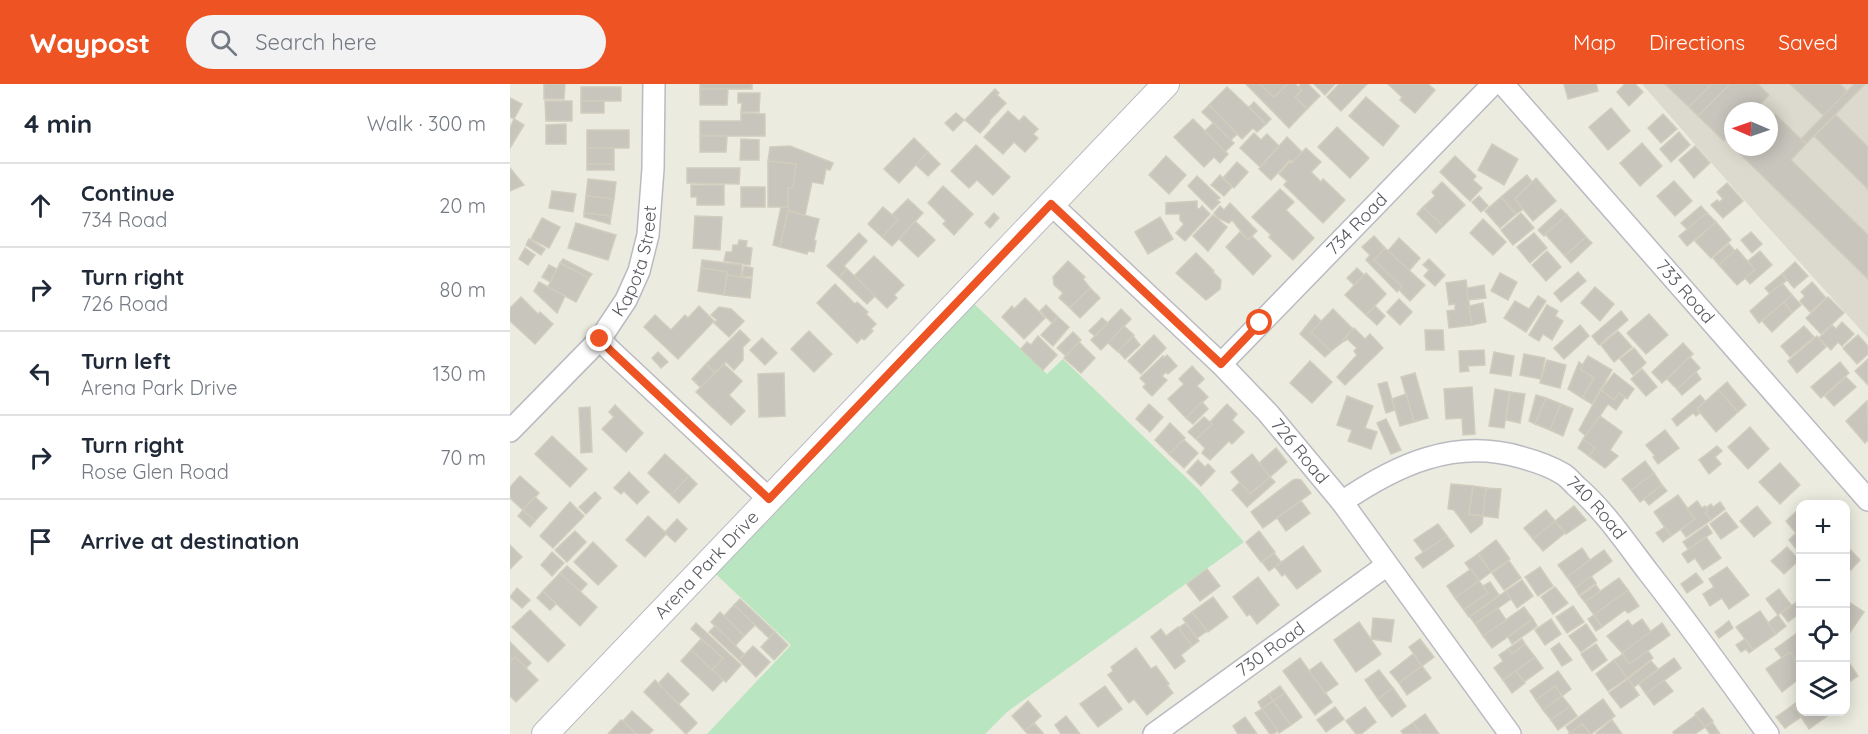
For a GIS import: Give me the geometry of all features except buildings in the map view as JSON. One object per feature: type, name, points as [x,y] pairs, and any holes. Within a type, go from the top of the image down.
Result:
[{"type":"street","name":"Kapota Street","points":[[510,431],[600,339],[626,300],[639,271],[648,235],[653,169],[654,84]]},
{"type":"street","name":"Arena Park Drive","points":[[545,734],[1166,84]]},
{"type":"street","name":"734 Road","points":[[1221,364],[1492,84]]},
{"type":"street","name":"733 Road","points":[[1503,84],[1868,500]]},
{"type":"street","name":"726 Road","points":[[1051,204],[1221,364],[1268,413],[1342,502],[1457,659],[1506,733]]},
{"type":"street","points":[[600,339],[769,499]]},
{"type":"street","name":"740 Road","points":[[1342,502],[1374,480],[1402,466],[1455,452],[1479,450],[1504,453],[1538,462],[1564,474],[1595,502],[1768,734]]},
{"type":"street","name":"730 Road","points":[[1154,734],[1387,565]]},
{"type":"shaded area","points":[[1642,84],[1868,84],[1868,338],[1759,217]]},
{"type":"green space","points":[[964,294],[1047,374],[1063,359],[1199,490],[1244,542],[1007,712],[985,734],[707,734],[791,645],[705,564]]},
{"type":"route","points":[[600,339],[769,499],[1051,204],[1221,364],[1260,323]]}]
